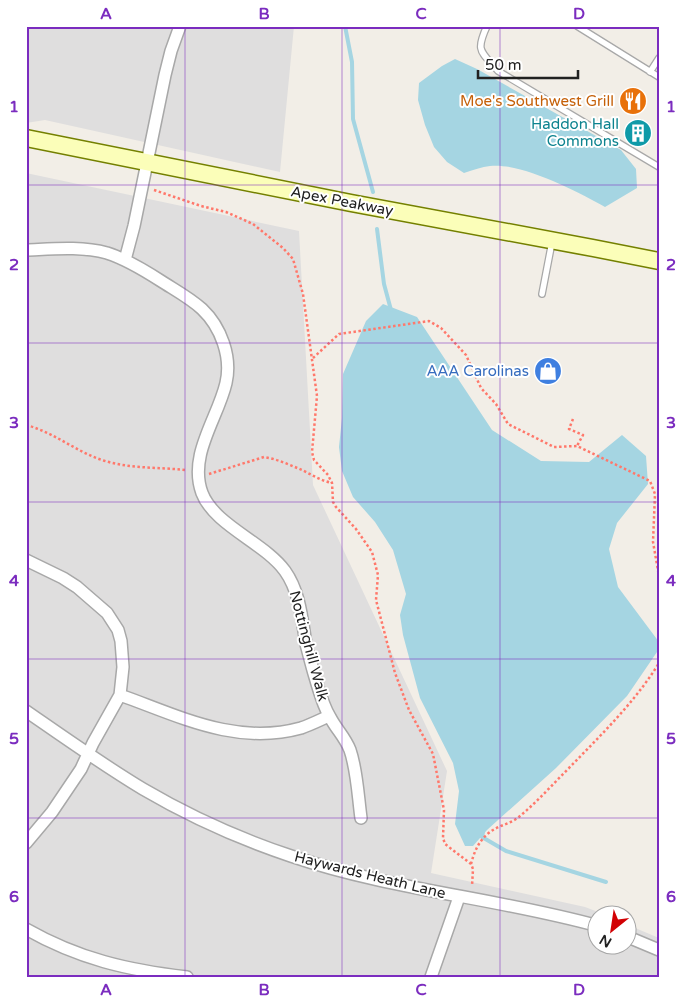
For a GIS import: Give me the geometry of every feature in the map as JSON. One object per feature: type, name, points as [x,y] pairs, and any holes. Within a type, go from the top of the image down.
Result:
[{"type":"main road","name":"Apex Peakway","points":[[26,138],[659,262]]},
{"type":"street","points":[[126,260],[165,75],[171,50],[180,26]]},
{"type":"street","name":"Nottinghill Walk","points":[[26,250],[93,250],[126,260],[189,299],[203,310],[216,326],[225,345],[228,362],[227,381],[201,452],[199,473],[202,494],[219,516],[270,556],[284,570],[292,583],[300,605],[313,670],[329,716],[346,739],[351,752],[361,818]]},
{"type":"street","points":[[26,560],[63,578],[98,604],[113,620],[121,641],[122,653],[120,695],[88,754],[82,769],[52,812],[26,843]]},
{"type":"street","points":[[120,695],[212,728],[233,733],[254,734],[287,731],[302,728],[329,716]]},
{"type":"street","name":"Haywards Heath Lane","points":[[26,711],[143,789],[237,836],[292,856],[345,872],[588,924]]},
{"type":"street","points":[[431,977],[460,897]]},
{"type":"street","points":[[26,929],[91,959],[116,966],[187,977]]},
{"type":"street","points":[[638,941],[659,950]]},
{"type":"lane","points":[[487,26],[479,42],[481,53],[498,71],[659,167]]},
{"type":"lane","points":[[577,26],[659,77]]},
{"type":"lane","points":[[650,72],[659,58]]},
{"type":"lane","points":[[542,294],[552,240]]},
{"type":"path","points":[[151,188],[201,206],[226,212],[253,224],[284,248],[293,259],[303,294],[317,396],[312,452],[314,460],[328,475],[332,483],[333,502],[336,507],[356,529],[372,552],[378,575],[376,600],[395,673],[409,710],[432,754],[444,810],[443,838],[445,844],[470,864],[472,869],[472,888]]},
{"type":"path","points":[[313,358],[340,334],[429,321],[441,328],[466,355],[482,388],[496,404],[508,424],[554,447],[577,446],[650,481],[655,494],[653,542],[659,576]]},
{"type":"path","points":[[573,419],[569,429],[583,435],[577,446]]},
{"type":"path","points":[[26,425],[61,439],[98,459],[114,464],[181,470],[207,475],[264,457],[332,483]]},
{"type":"path","points":[[470,864],[475,848],[490,831],[510,824],[519,818],[630,703],[659,663]]},
{"type":"shaded area","points":[[26,26],[294,26],[280,172],[45,120],[26,123]]},
{"type":"shaded area","points":[[26,173],[299,231],[313,485],[447,771],[431,873],[588,908],[588,956],[638,956],[638,929],[659,938],[659,977],[26,977]]},
{"type":"water","points":[[455,59],[477,69],[621,150],[636,169],[637,188],[605,207],[565,186],[533,173],[502,166],[490,166],[464,173],[447,162],[434,147],[425,125],[418,100],[419,83]]},
{"type":"water","points":[[383,304],[417,317],[492,430],[541,461],[589,462],[622,435],[646,456],[648,484],[617,523],[609,549],[618,587],[659,642],[657,652],[627,696],[556,768],[487,830],[473,846],[465,846],[455,824],[459,791],[453,763],[420,698],[403,635],[400,615],[406,594],[393,550],[375,522],[353,497],[342,471],[339,447],[343,374],[366,321]]},
{"type":"waterway","points":[[345,26],[352,62],[353,119],[373,192]]},
{"type":"waterway","points":[[377,229],[384,284],[391,310]]},
{"type":"waterway","points":[[483,832],[482,837],[506,851],[606,882]]},
{"type":"place","name":"Moe's Southwest Grill","points":[[633,101]]},
{"type":"place","name":"Haddon Hall Commons","points":[[638,133]]},
{"type":"place","name":"AAA Carolinas","points":[[548,371]]}]
